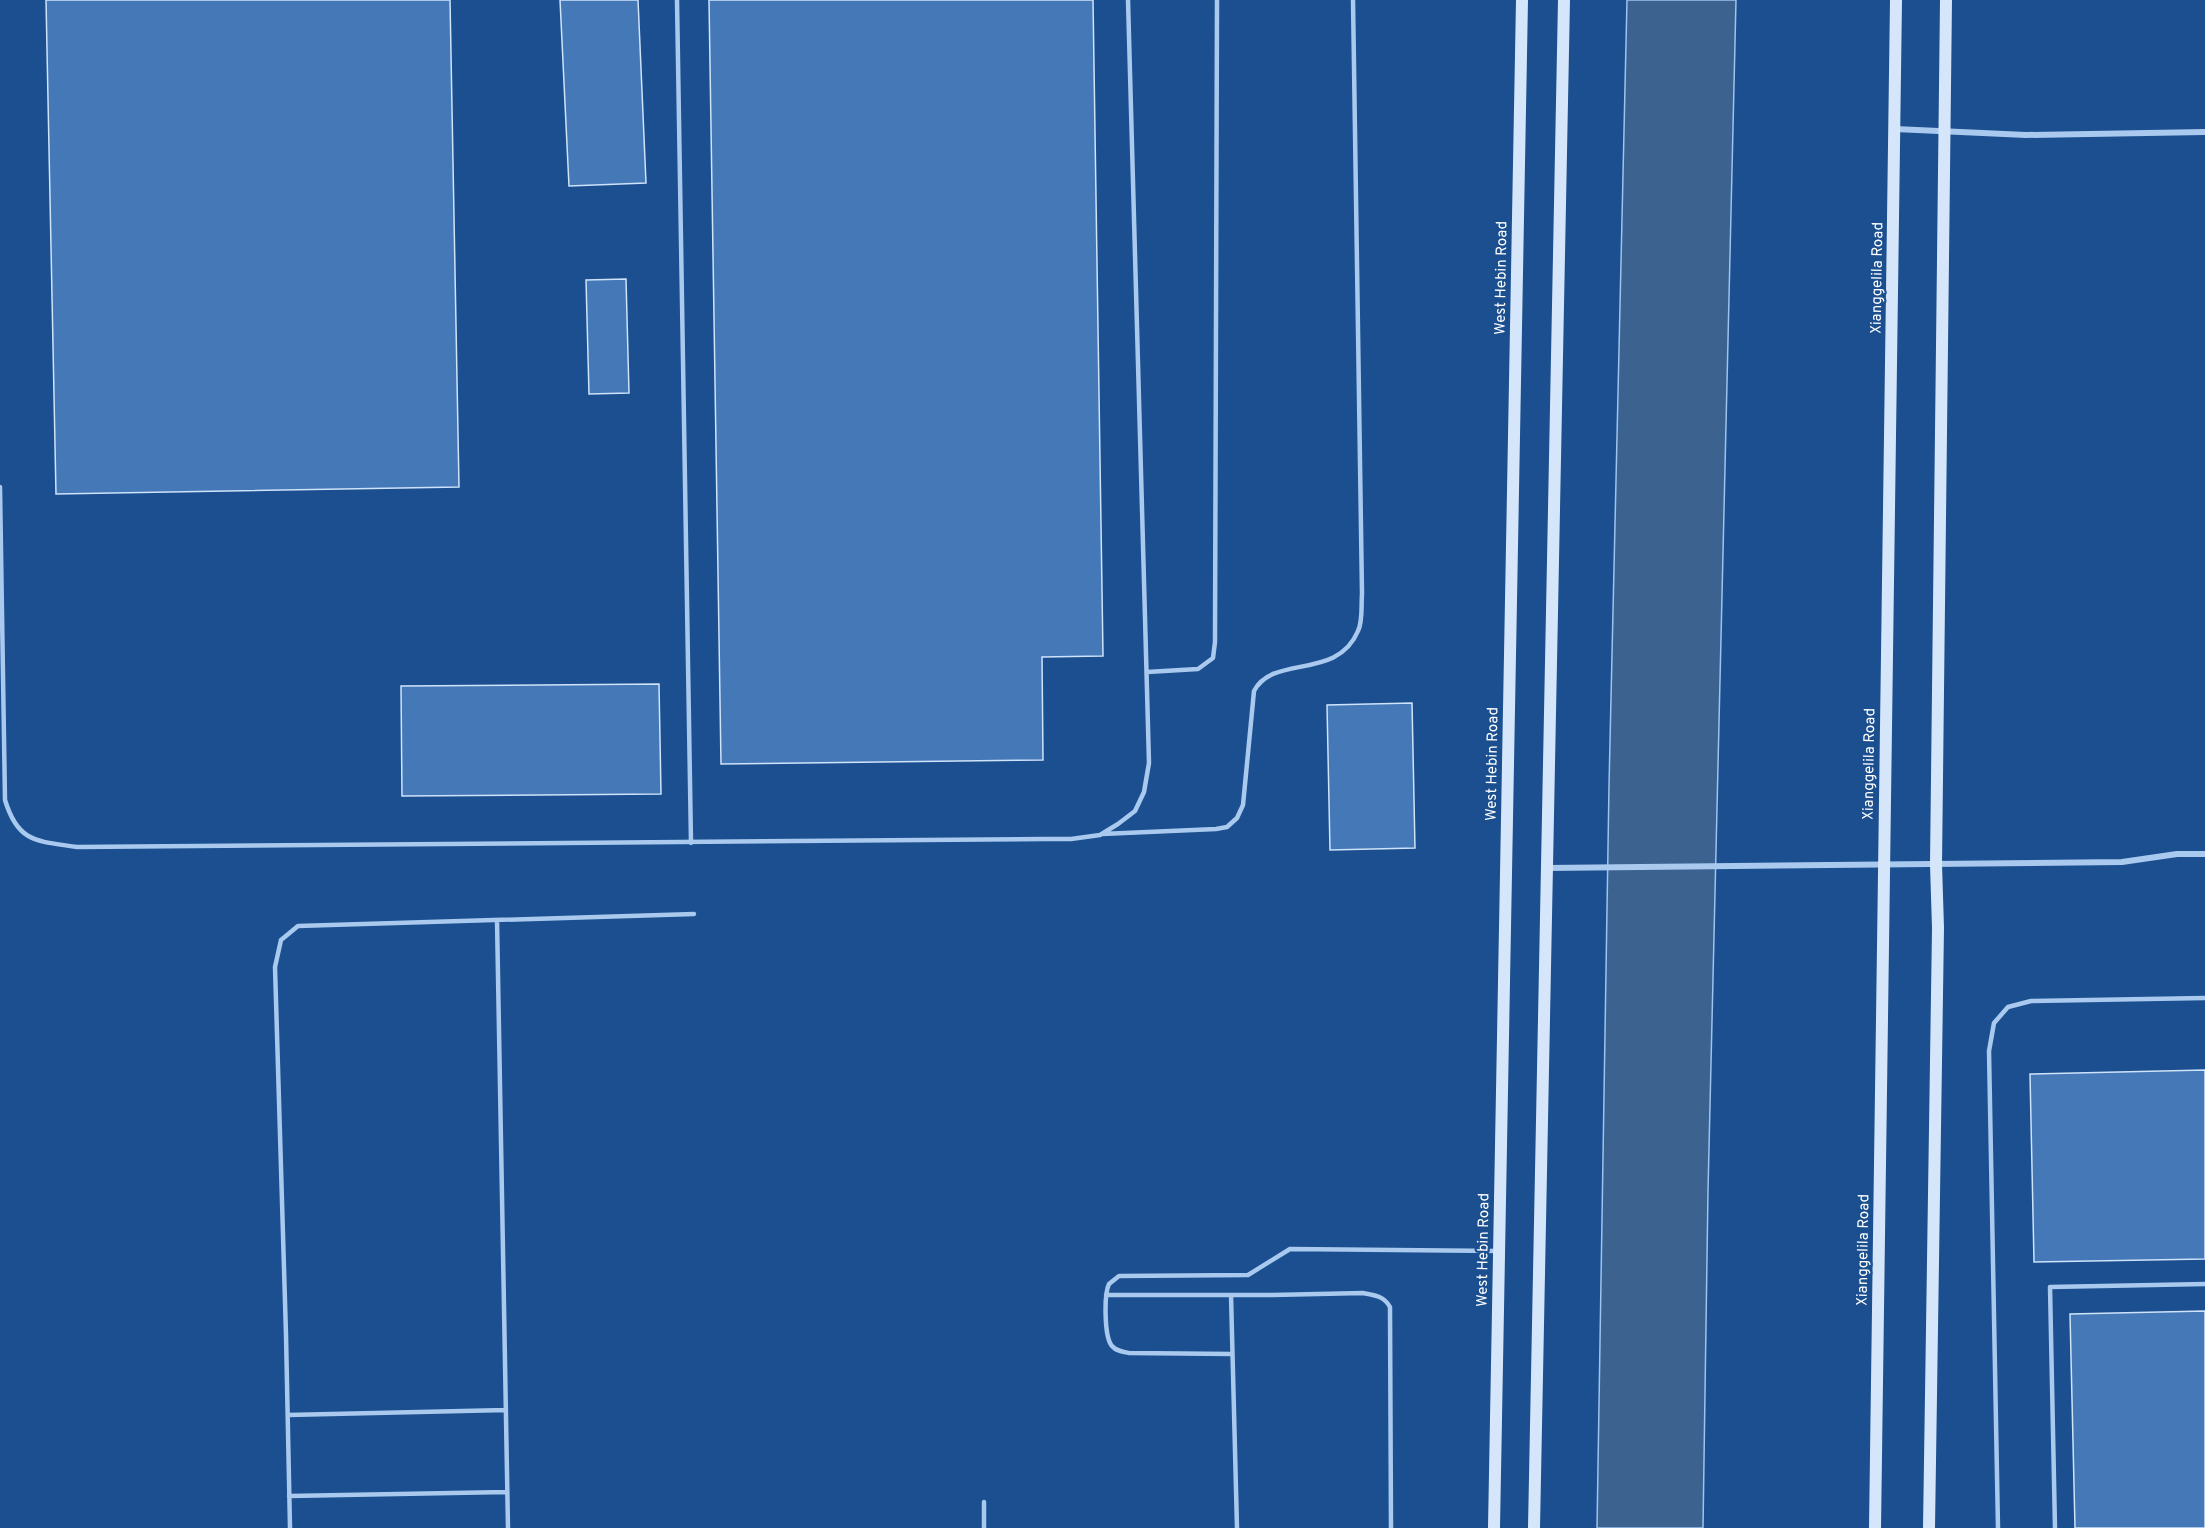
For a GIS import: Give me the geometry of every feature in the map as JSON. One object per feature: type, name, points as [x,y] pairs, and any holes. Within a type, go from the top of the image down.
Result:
[{"type":"street","name":"West Hebin Road","points":[[1494,1528],[1522,0]]},
{"type":"street","points":[[1534,1528],[1564,0]]},
{"type":"street","name":"Xianggelila Road","points":[[1875,1528],[1896,0]]},
{"type":"street","points":[[1929,1528],[1938,928],[1936,864],[1946,0]]},
{"type":"street","points":[[1895,129],[2026,135],[2205,132]]},
{"type":"street","points":[[1547,868],[2122,862],[2177,854],[2205,854]]},
{"type":"lane","points":[[677,0],[691,843]]},
{"type":"lane","points":[[1100,834],[1135,811],[1144,792],[1149,764],[1128,0]]},
{"type":"lane","points":[[1147,672],[1198,669],[1213,658],[1215,642],[1217,0]]},
{"type":"lane","points":[[0,487],[3,800],[18,830],[30,837],[54,844],[77,847],[1054,839],[1100,834],[1203,831],[1227,826],[1237,818],[1243,805],[1254,691],[1259,682],[1279,671],[1309,666],[1336,657],[1351,644],[1359,629],[1362,594],[1353,0]]},
{"type":"lane","points":[[290,1528],[274,967],[281,940],[298,926],[694,914]]},
{"type":"lane","points":[[497,920],[508,1528]]},
{"type":"lane","points":[[1998,1528],[1989,1051],[1994,1023],[2008,1007],[2031,1001],[2205,998]]},
{"type":"lane","points":[[1232,1354],[1119,1351],[1107,1338],[1106,1295],[1109,1284],[1119,1276],[1248,1275],[1290,1249],[1499,1251]]},
{"type":"lane","points":[[2055,1528],[2050,1287],[2205,1284]]},
{"type":"lane","points":[[1106,1295],[1363,1293],[1377,1295],[1386,1300],[1390,1307],[1391,1528]]},
{"type":"lane","points":[[1231,1295],[1237,1528]]},
{"type":"lane","points":[[288,1415],[506,1410]]},
{"type":"lane","points":[[289,1496],[507,1492]]},
{"type":"lane","points":[[984,1502],[984,1528]]},
{"type":"water","points":[[1627,0],[1736,0],[1708,1191],[1703,1528],[1597,1528],[1609,786]]},
{"type":"building","points":[[46,0],[450,0],[459,487],[56,494]]},
{"type":"building","points":[[560,0],[638,0],[646,183],[569,186]]},
{"type":"building","points":[[709,0],[1093,0],[1103,656],[1042,657],[1043,760],[721,764]]},
{"type":"building","points":[[626,279],[629,393],[589,394],[586,280]]},
{"type":"building","points":[[659,684],[661,794],[402,796],[401,686]]},
{"type":"building","points":[[1412,703],[1415,848],[1330,850],[1327,705]]},
{"type":"building","points":[[2205,1070],[2205,1259],[2034,1262],[2030,1074]]},
{"type":"building","points":[[2205,1311],[2205,1528],[2075,1528],[2070,1314]]}]
